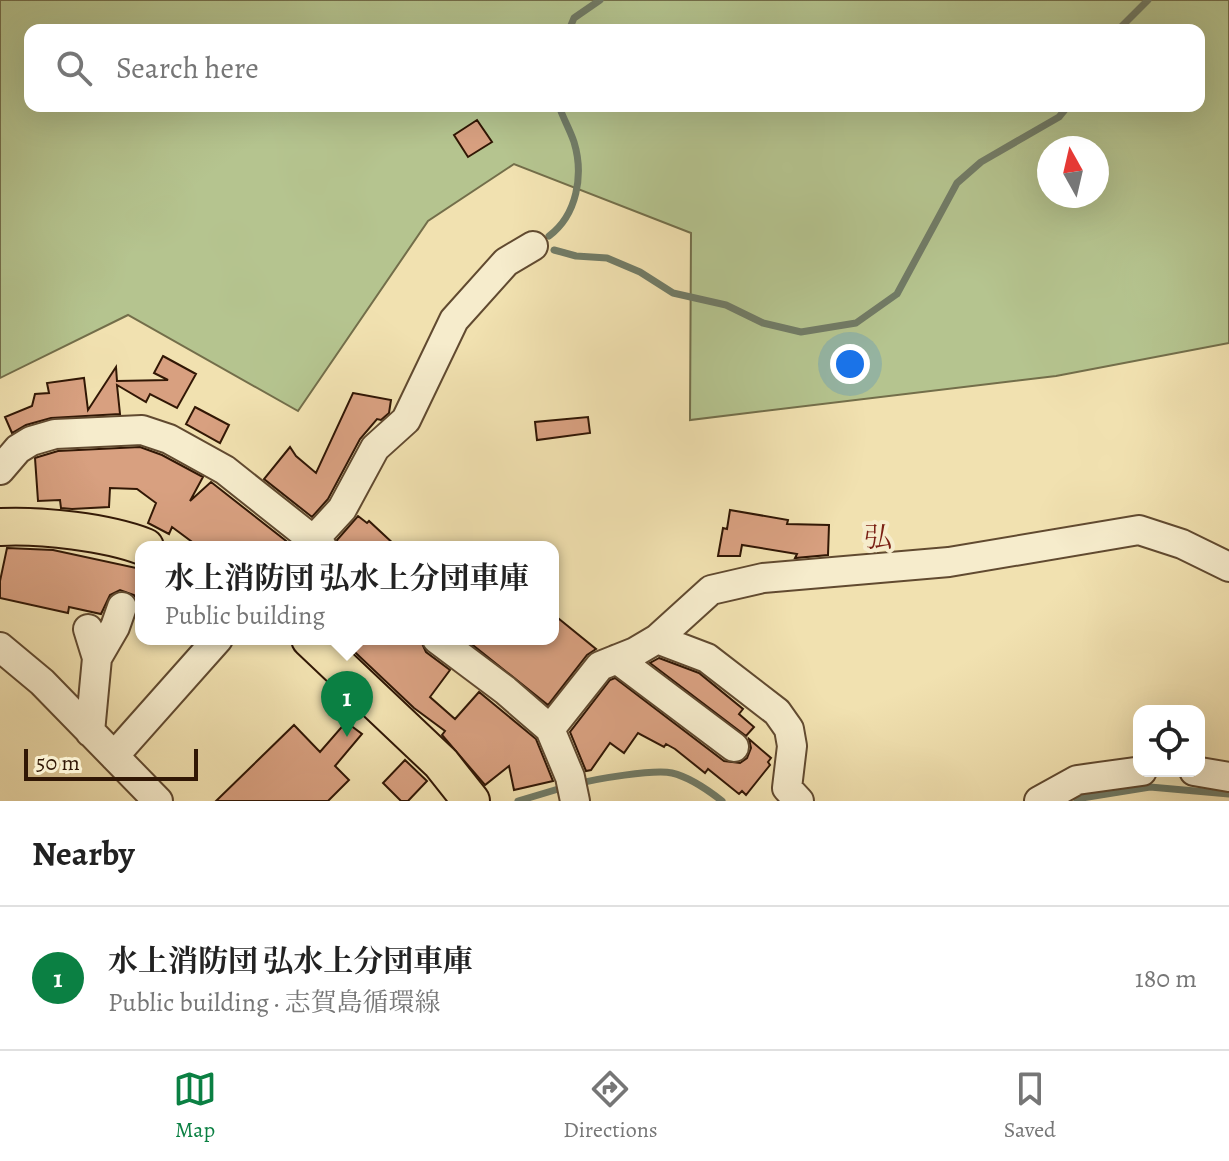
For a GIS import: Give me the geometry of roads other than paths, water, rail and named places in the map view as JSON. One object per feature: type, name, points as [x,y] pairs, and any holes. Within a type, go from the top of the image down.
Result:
[{"type":"main road","points":[[1,531],[47,528],[135,543]]},
{"type":"main road","points":[[316,645],[441,763],[471,801]]},
{"type":"street","points":[[317,541],[342,509],[375,448],[406,420],[454,320],[506,262],[533,246]]},
{"type":"street","points":[[0,470],[18,449],[31,441],[55,434],[142,430],[169,439],[225,470],[309,541]]},
{"type":"street","points":[[550,729],[600,666],[657,639],[711,590],[763,578],[949,562],[1139,530],[1225,562]]},
{"type":"street","points":[[97,658],[115,627],[122,607]]},
{"type":"street","points":[[88,629],[97,658],[90,732]]},
{"type":"street","points":[[657,639],[707,658],[777,712],[789,729],[792,746],[787,788],[799,801]]},
{"type":"street","points":[[114,756],[213,645]]},
{"type":"street","points":[[445,645],[550,729],[570,777],[575,801]]},
{"type":"street","points":[[0,647],[42,682],[158,801]]},
{"type":"street","points":[[617,659],[734,747]]},
{"type":"street","points":[[1039,801],[1077,780],[1133,772]]},
{"type":"street","points":[[1205,773],[1229,777]]},
{"type":"waterway","points":[[572,24],[574,18],[600,0]]},
{"type":"waterway","points":[[1124,24],[1148,0]]},
{"type":"waterway","points":[[549,236],[559,227],[572,206],[578,181],[574,142],[562,112]]},
{"type":"waterway","points":[[554,250],[576,256],[607,258],[640,272],[673,293],[726,305],[763,323],[801,332],[856,323],[897,294],[957,183],[981,162],[1063,112]]},
{"type":"waterway","points":[[577,784],[639,773],[672,773],[705,788],[722,801]]},
{"type":"waterway","points":[[518,801],[565,787]]},
{"type":"waterway","points":[[1077,801],[1150,787],[1229,794]]},
{"type":"place","name":"水上消防団 弘水上分団車庫","points":[[347,737]]},
{"type":"district","name":"弘","points":[[878,537]]}]
